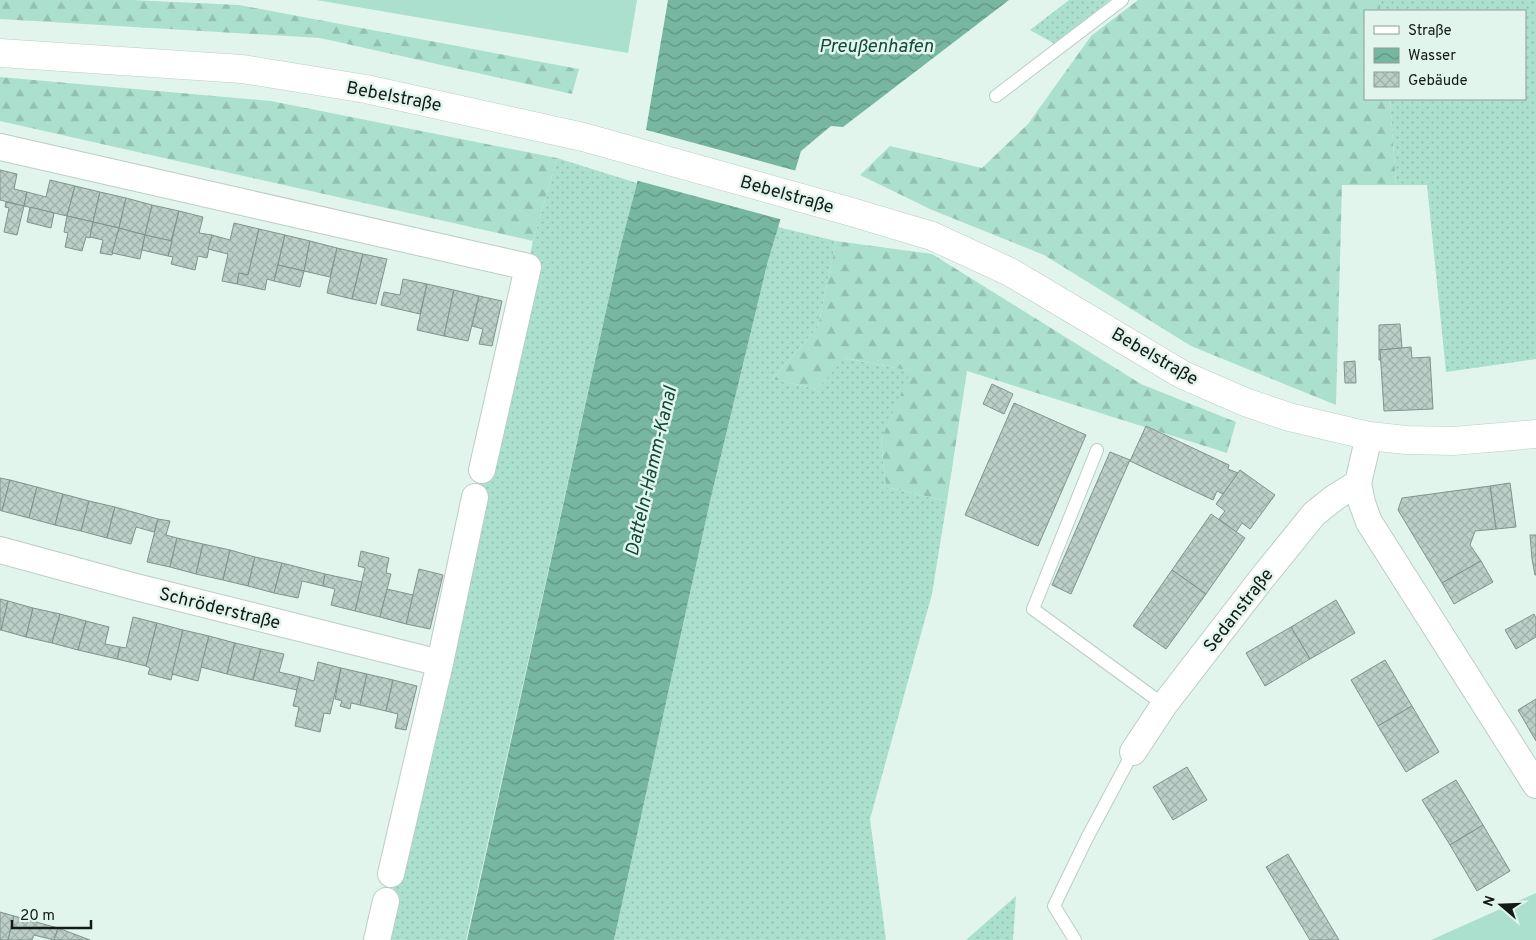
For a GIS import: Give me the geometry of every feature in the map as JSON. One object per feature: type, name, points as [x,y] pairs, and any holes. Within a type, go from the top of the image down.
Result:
[{"type":"main road","name":"Bebelstraße","points":[[0,53],[242,69],[366,89],[583,137],[932,236],[977,256],[1058,300],[1183,375],[1245,402],[1289,417],[1369,436],[1406,440],[1452,440],[1536,434]]},
{"type":"street","points":[[0,147],[528,267],[482,470]]},
{"type":"street","points":[[1369,436],[1358,483],[1362,503],[1369,522],[1536,785]]},
{"type":"street","name":"Sedanstraße","points":[[1133,752],[1164,705],[1314,514],[1334,498],[1358,483]]},
{"type":"street","points":[[391,874],[440,663],[474,497]]},
{"type":"street","name":"Schröderstraße","points":[[0,550],[132,586],[440,663]]},
{"type":"street","points":[[378,940],[386,901]]},
{"type":"lane","points":[[996,96],[1122,0]]},
{"type":"lane","points":[[1098,450],[1033,609],[1164,705]]},
{"type":"lane","points":[[1076,940],[1054,906],[1087,838],[1133,752]]},
{"type":"green space","points":[[0,0],[132,0],[239,5],[579,69],[572,94],[320,38],[0,19]]},
{"type":"green space","points":[[316,0],[637,0],[628,53]]},
{"type":"green space","points":[[1069,0],[1110,0],[1055,44],[1030,30]]},
{"type":"green space","points":[[1138,0],[1379,0],[1381,10],[1364,10],[1364,100],[1390,100],[1396,185],[1342,185],[1336,405],[1191,346],[1044,255],[932,210],[860,175],[890,146],[982,168],[1028,124],[1091,36]]},
{"type":"green space","points":[[1379,0],[1536,0],[1536,359],[1446,372],[1427,185],[1396,185],[1390,100],[1526,100],[1526,10],[1381,10]]},
{"type":"green space","points":[[0,77],[271,101],[557,158],[533,241],[0,121]]},
{"type":"green space","points":[[557,158],[637,183],[619,252],[466,940],[381,940],[406,834],[533,241]]},
{"type":"green space","points":[[778,227],[836,241],[818,327],[772,379],[817,389],[844,358],[912,371],[881,440],[886,487],[947,501],[932,594],[870,819],[886,940],[614,940],[711,497],[768,261]]},
{"type":"green space","points":[[836,241],[932,254],[1141,384],[1236,422],[1227,453],[967,371],[947,501],[886,487],[881,440],[911,371],[845,358],[817,389],[772,379],[818,327]]},
{"type":"green space","points":[[1536,893],[1536,940],[1431,940]]},
{"type":"green space","points":[[1016,896],[1013,940],[966,940]]},
{"type":"water","points":[[668,0],[1009,0],[843,127],[831,126],[801,151],[768,261],[711,497],[614,940],[467,940],[619,252],[637,183]]},
{"type":"pier","points":[[643,129],[797,171],[783,220],[635,180]]},
{"type":"building","points":[[0,170],[17,174],[14,189],[27,192],[24,206],[0,200]]},
{"type":"building","points":[[50,180],[75,186],[67,216],[24,206],[27,192],[46,197]]},
{"type":"building","points":[[75,186],[100,192],[93,222],[67,216]]},
{"type":"building","points":[[100,192],[126,198],[119,228],[93,222]]},
{"type":"building","points":[[126,198],[152,205],[145,235],[119,228]]},
{"type":"building","points":[[6,202],[24,206],[17,235],[4,232],[9,208],[5,207]]},
{"type":"building","points":[[152,205],[179,211],[171,241],[145,235]]},
{"type":"building","points":[[30,207],[54,213],[51,228],[27,222]]},
{"type":"building","points":[[179,211],[203,217],[199,233],[212,235],[207,258],[198,256],[195,270],[171,264],[173,257],[168,256]]},
{"type":"building","points":[[67,216],[93,222],[90,238],[86,237],[82,251],[65,247],[68,233],[64,232]]},
{"type":"building","points":[[93,222],[119,228],[112,255],[100,253],[103,240],[90,237]]},
{"type":"building","points":[[234,223],[259,229],[248,275],[239,273],[237,284],[222,281],[228,254],[208,249],[212,235],[230,240]]},
{"type":"building","points":[[119,228],[145,235],[140,259],[112,253]]},
{"type":"building","points":[[259,229],[285,235],[274,281],[267,279],[265,290],[237,284],[239,273],[248,275]]},
{"type":"building","points":[[145,235],[172,241],[168,256],[142,250]]},
{"type":"building","points":[[285,235],[310,241],[304,271],[278,265]]},
{"type":"building","points":[[310,241],[337,248],[330,277],[304,271]]},
{"type":"building","points":[[337,248],[363,254],[352,299],[327,293]]},
{"type":"building","points":[[363,254],[387,259],[376,304],[352,299]]},
{"type":"building","points":[[278,265],[304,271],[300,287],[274,281]]},
{"type":"building","points":[[403,279],[427,284],[420,314],[381,305],[384,292],[400,295]]},
{"type":"building","points":[[427,284],[454,290],[444,336],[417,330]]},
{"type":"building","points":[[454,290],[479,296],[468,341],[444,336]]},
{"type":"building","points":[[479,296],[502,301],[492,346],[479,344],[483,329],[472,326]]},
{"type":"building","points":[[1400,324],[1402,348],[1380,350],[1381,360],[1379,360],[1379,325]]},
{"type":"building","points":[[1411,347],[1412,358],[1430,357],[1433,409],[1384,411],[1380,350]]},
{"type":"building","points":[[1355,361],[1356,383],[1345,383],[1344,362]]},
{"type":"building","points":[[992,384],[1013,394],[1004,414],[983,404]]},
{"type":"building","points":[[1014,403],[1086,435],[1038,546],[965,515]]},
{"type":"building","points":[[1146,426],[1229,465],[1228,469],[1238,473],[1223,494],[1217,491],[1213,500],[1130,461]]},
{"type":"building","points":[[1110,452],[1130,460],[1071,594],[1052,585]]},
{"type":"building","points":[[1240,470],[1275,495],[1250,529],[1242,523],[1236,532],[1219,519],[1225,511],[1216,504]]},
{"type":"building","points":[[0,478],[10,480],[2,511],[0,510]]},
{"type":"building","points":[[10,480],[37,487],[29,518],[2,511]]},
{"type":"building","points":[[1510,483],[1516,527],[1496,529],[1490,486]]},
{"type":"building","points":[[1490,486],[1496,529],[1475,531],[1470,545],[1481,561],[1442,583],[1398,510],[1402,498]]},
{"type":"building","points":[[37,487],[63,494],[55,525],[29,518]]},
{"type":"building","points":[[63,494],[89,501],[81,531],[55,525]]},
{"type":"building","points":[[89,501],[115,507],[107,538],[81,531]]},
{"type":"building","points":[[115,507],[158,519],[154,532],[136,527],[131,544],[107,538]]},
{"type":"building","points":[[1211,514],[1245,538],[1206,594],[1172,570]]},
{"type":"building","points":[[158,519],[170,521],[166,535],[177,538],[170,567],[147,562]]},
{"type":"building","points":[[1530,535],[1536,535],[1536,575],[1532,559]]},
{"type":"building","points":[[177,538],[203,544],[196,574],[170,567]]},
{"type":"building","points":[[203,544],[230,550],[223,580],[196,574]]},
{"type":"building","points":[[230,550],[255,557],[248,586],[223,580]]},
{"type":"building","points":[[361,551],[389,558],[386,573],[391,574],[380,617],[355,611],[365,568],[358,566]]},
{"type":"building","points":[[255,557],[282,563],[274,593],[248,586]]},
{"type":"building","points":[[1481,561],[1493,582],[1454,604],[1442,583]]},
{"type":"building","points":[[282,563],[325,574],[323,586],[302,581],[298,598],[274,593]]},
{"type":"building","points":[[419,569],[443,575],[430,629],[406,624]]},
{"type":"building","points":[[1172,570],[1206,594],[1166,649],[1133,626]]},
{"type":"building","points":[[325,574],[362,582],[355,611],[331,605],[335,589],[323,586]]},
{"type":"building","points":[[387,589],[413,595],[406,624],[380,617]]},
{"type":"building","points":[[0,599],[8,601],[1,630],[0,630]]},
{"type":"building","points":[[1336,600],[1355,633],[1310,659],[1291,627]]},
{"type":"building","points":[[8,601],[33,608],[26,637],[1,630]]},
{"type":"building","points":[[33,608],[60,614],[52,643],[26,637]]},
{"type":"building","points":[[60,614],[86,621],[78,650],[52,643]]},
{"type":"building","points":[[1534,614],[1536,618],[1536,637],[1516,649],[1505,630]]},
{"type":"building","points":[[133,617],[157,623],[146,666],[117,659],[120,647],[126,648]]},
{"type":"building","points":[[86,621],[109,627],[105,644],[120,647],[117,659],[78,650]]},
{"type":"building","points":[[157,623],[183,630],[171,680],[148,674],[150,668],[146,666]]},
{"type":"building","points":[[1291,627],[1310,659],[1265,686],[1246,653]]},
{"type":"building","points":[[183,630],[209,636],[198,681],[172,674]]},
{"type":"building","points":[[209,636],[235,643],[227,674],[201,667]]},
{"type":"building","points":[[235,643],[261,649],[253,680],[227,674]]},
{"type":"building","points":[[261,649],[284,654],[279,672],[300,677],[297,690],[253,680]]},
{"type":"building","points":[[1385,660],[1412,706],[1378,726],[1351,680]]},
{"type":"building","points":[[318,662],[341,668],[330,714],[324,713],[320,732],[295,726],[299,707],[293,706],[300,677],[314,681]]},
{"type":"building","points":[[341,668],[367,674],[360,705],[351,703],[350,709],[340,706],[342,701],[335,699]]},
{"type":"building","points":[[367,674],[393,680],[386,711],[360,705]]},
{"type":"building","points":[[393,680],[417,686],[406,730],[395,728],[398,714],[386,711]]},
{"type":"building","points":[[1536,699],[1536,741],[1518,710]]},
{"type":"building","points":[[1412,706],[1439,752],[1406,772],[1378,726]]},
{"type":"building","points":[[1187,767],[1207,800],[1173,820],[1153,787]]},
{"type":"building","points":[[1456,780],[1483,825],[1450,845],[1422,800]]},
{"type":"building","points":[[1483,825],[1510,871],[1477,891],[1450,845]]},
{"type":"building","points":[[1288,854],[1339,940],[1310,940],[1266,867]]},
{"type":"building","points":[[0,912],[14,916],[8,940],[0,940]]},
{"type":"building","points":[[14,916],[58,928],[54,940],[34,935],[32,940],[8,940]]},
{"type":"building","points":[[58,928],[90,940],[54,940]]},
{"type":"water label","name":"Preußenhafen","points":[[876,45]]},
{"type":"water label","name":"Datteln-Hamm-Kanal","points":[[650,471]]}]
